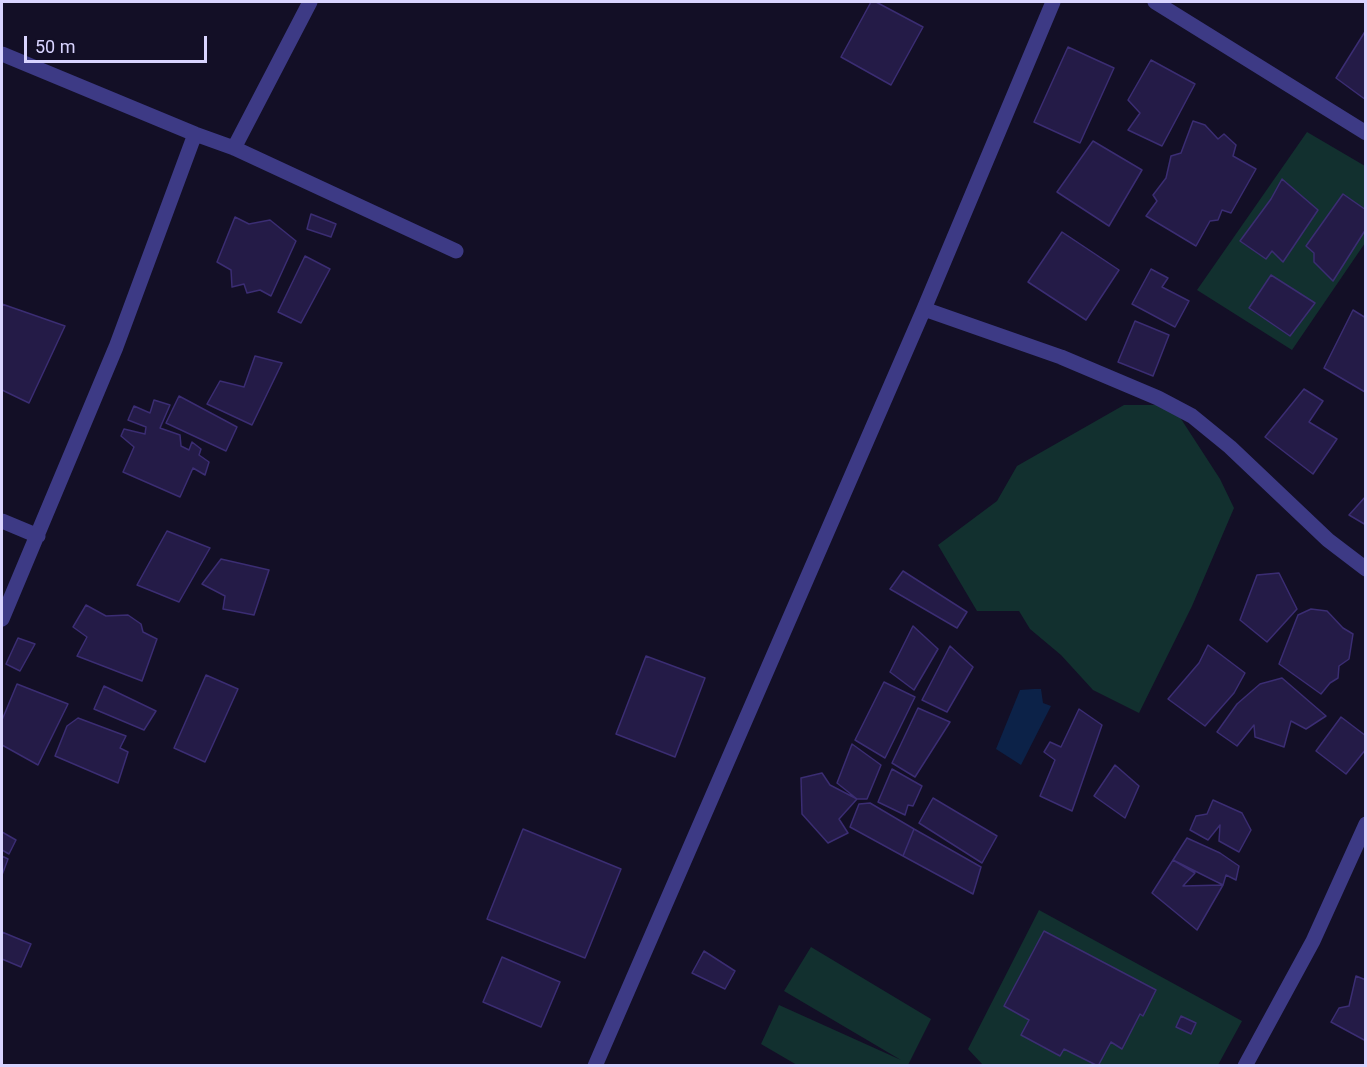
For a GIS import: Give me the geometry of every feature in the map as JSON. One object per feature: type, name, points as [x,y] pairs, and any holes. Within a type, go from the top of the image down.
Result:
[{"type":"street","points":[[234,148],[310,2]]},
{"type":"street","points":[[595,1065],[924,309],[1053,2]]},
{"type":"street","points":[[1155,2],[1365,133]]},
{"type":"street","points":[[2,54],[234,148],[456,251]]},
{"type":"street","points":[[2,619],[116,347],[195,134]]},
{"type":"street","points":[[924,309],[1061,357],[1158,398],[1192,416],[1230,447],[1328,540],[1365,569]]},
{"type":"street","points":[[2,521],[38,536]]},
{"type":"street","points":[[1245,1065],[1313,941],[1365,824]]},
{"type":"green space","points":[[1307,132],[1365,166],[1365,243],[1292,350],[1197,290]]},
{"type":"green space","points":[[1124,405],[1172,405],[1220,479],[1234,508],[1192,606],[1139,713],[1093,690],[1061,655],[1030,629],[1019,611],[977,611],[938,545],[997,501],[1017,466]]},
{"type":"green space","points":[[1039,910],[1242,1021],[1218,1065],[983,1065],[968,1049]]},
{"type":"green space","points":[[811,947],[931,1019],[908,1065],[797,1065],[761,1044],[779,1005],[901,1060],[784,991]]},
{"type":"water","points":[[1041,689],[1043,703],[1051,706],[1021,765],[996,749],[1020,690]]},
{"type":"building","points":[[871,2],[876,2],[923,27],[891,85],[841,57]]},
{"type":"building","points":[[1366,30],[1366,100],[1336,78]]},
{"type":"building","points":[[1068,47],[1114,68],[1080,143],[1034,122]]},
{"type":"building","points":[[1151,60],[1195,84],[1162,146],[1128,130],[1140,113],[1128,100]]},
{"type":"building","points":[[1193,121],[1205,125],[1218,139],[1224,134],[1236,145],[1233,156],[1256,169],[1231,213],[1222,210],[1218,220],[1210,221],[1196,246],[1146,216],[1157,201],[1153,195],[1166,178],[1171,156],[1181,153]]},
{"type":"building","points":[[1093,141],[1142,170],[1109,226],[1057,192]]},
{"type":"building","points":[[1282,179],[1318,210],[1283,262],[1272,251],[1266,259],[1240,241],[1271,199]]},
{"type":"building","points":[[1343,194],[1366,210],[1366,229],[1333,281],[1314,262],[1314,253],[1306,246]]},
{"type":"building","points":[[311,214],[336,224],[331,237],[307,229]]},
{"type":"building","points":[[235,217],[249,224],[270,220],[296,241],[271,296],[260,290],[247,293],[244,284],[232,287],[231,270],[217,262]]},
{"type":"building","points":[[1062,232],[1119,270],[1086,320],[1028,282]]},
{"type":"building","points":[[305,256],[330,269],[301,323],[278,312]]},
{"type":"building","points":[[1151,269],[1168,278],[1162,287],[1189,301],[1175,327],[1132,304]]},
{"type":"building","points":[[1271,275],[1315,303],[1290,336],[1249,308]]},
{"type":"building","points":[[2,304],[65,326],[29,403],[2,390]]},
{"type":"building","points":[[1353,310],[1366,318],[1365,392],[1324,368]]},
{"type":"building","points":[[1135,321],[1169,335],[1153,376],[1118,362]]},
{"type":"building","points":[[255,356],[282,363],[252,425],[207,404],[220,381],[244,387]]},
{"type":"building","points":[[1304,389],[1323,401],[1309,422],[1337,439],[1313,474],[1265,437]]},
{"type":"building","points":[[179,396],[237,427],[226,451],[166,423]]},
{"type":"building","points":[[154,400],[170,405],[160,428],[180,435],[181,446],[189,450],[192,442],[201,449],[199,455],[209,462],[205,475],[193,468],[180,497],[123,472],[134,447],[121,436],[124,429],[145,434],[146,427],[128,420],[134,406],[150,413]]},
{"type":"building","points":[[1366,496],[1366,525],[1349,515]]},
{"type":"building","points":[[167,531],[210,548],[179,602],[137,585]]},
{"type":"building","points":[[221,559],[269,570],[254,615],[223,609],[225,596],[202,584]]},
{"type":"building","points":[[903,571],[967,612],[957,628],[890,589]]},
{"type":"building","points":[[1279,573],[1297,609],[1267,642],[1240,620],[1257,575]]},
{"type":"building","points":[[86,605],[106,616],[128,615],[141,624],[143,632],[157,639],[142,681],[77,656],[87,637],[73,627]]},
{"type":"building","points":[[1311,609],[1327,611],[1343,628],[1353,634],[1349,659],[1339,666],[1338,678],[1330,683],[1321,694],[1279,664],[1298,615]]},
{"type":"building","points":[[913,626],[938,649],[914,690],[890,672]]},
{"type":"building","points":[[18,638],[35,644],[20,671],[6,664]]},
{"type":"building","points":[[1208,645],[1245,673],[1234,693],[1205,726],[1168,699],[1199,663]]},
{"type":"building","points":[[950,646],[973,667],[947,712],[922,700]]},
{"type":"building","points":[[646,656],[705,678],[675,757],[616,734]]},
{"type":"building","points":[[206,675],[238,689],[205,762],[174,748]]},
{"type":"building","points":[[1282,678],[1326,716],[1306,729],[1291,721],[1284,747],[1255,737],[1254,725],[1237,746],[1217,732],[1237,704],[1260,684]]},
{"type":"building","points":[[884,682],[915,697],[885,758],[855,740]]},
{"type":"building","points":[[17,684],[68,704],[38,765],[2,745],[2,720]]},
{"type":"building","points":[[104,686],[156,711],[144,730],[94,709]]},
{"type":"building","points":[[918,708],[950,722],[915,777],[892,763]]},
{"type":"building","points":[[1079,709],[1102,725],[1072,811],[1040,796],[1055,760],[1044,752],[1050,742],[1061,747]]},
{"type":"building","points":[[1341,717],[1366,736],[1366,749],[1346,774],[1316,751]]},
{"type":"building","points":[[78,718],[126,736],[120,748],[128,752],[118,783],[55,756],[67,726]]},
{"type":"building","points":[[852,744],[881,765],[867,799],[857,799],[837,783]]},
{"type":"building","points":[[1115,765],[1139,786],[1125,818],[1094,796]]},
{"type":"building","points":[[892,769],[922,786],[913,806],[908,805],[905,815],[878,802]]},
{"type":"building","points":[[822,773],[830,785],[857,799],[839,819],[848,833],[828,843],[802,814],[801,778]]},
{"type":"building","points":[[933,798],[997,836],[982,863],[919,823]]},
{"type":"building","points":[[1213,800],[1242,813],[1251,830],[1239,852],[1219,841],[1220,825],[1208,840],[1190,830],[1196,816],[1207,814]]},
{"type":"building","points":[[870,803],[914,829],[903,856],[850,827],[859,804]]},
{"type":"building","points":[[523,829],[621,869],[585,958],[487,919]]},
{"type":"building","points":[[914,829],[981,867],[973,894],[903,856]]},
{"type":"building","points":[[2,832],[16,840],[9,854],[2,850]]},
{"type":"building","points":[[1187,838],[1220,853],[1239,866],[1236,880],[1226,875],[1223,885],[1173,860]]},
{"type":"building","points":[[2,856],[8,859],[2,875]]},
{"type":"building","points":[[1173,860],[1195,873],[1183,886],[1223,885],[1197,930],[1152,893]]},
{"type":"building","points":[[1044,931],[1156,990],[1143,1016],[1140,1014],[1122,1049],[1111,1042],[1098,1066],[1064,1049],[1060,1056],[1021,1035],[1029,1020],[1004,1006]]},
{"type":"building","points":[[2,932],[31,944],[21,967],[2,959]]},
{"type":"building","points":[[704,951],[735,971],[725,989],[692,973]]},
{"type":"building","points":[[502,957],[560,982],[541,1027],[483,1002]]},
{"type":"building","points":[[1356,976],[1366,980],[1366,1041],[1331,1022],[1339,1008],[1349,1006]]},
{"type":"building","points":[[1181,1016],[1196,1023],[1191,1034],[1176,1027]]}]
